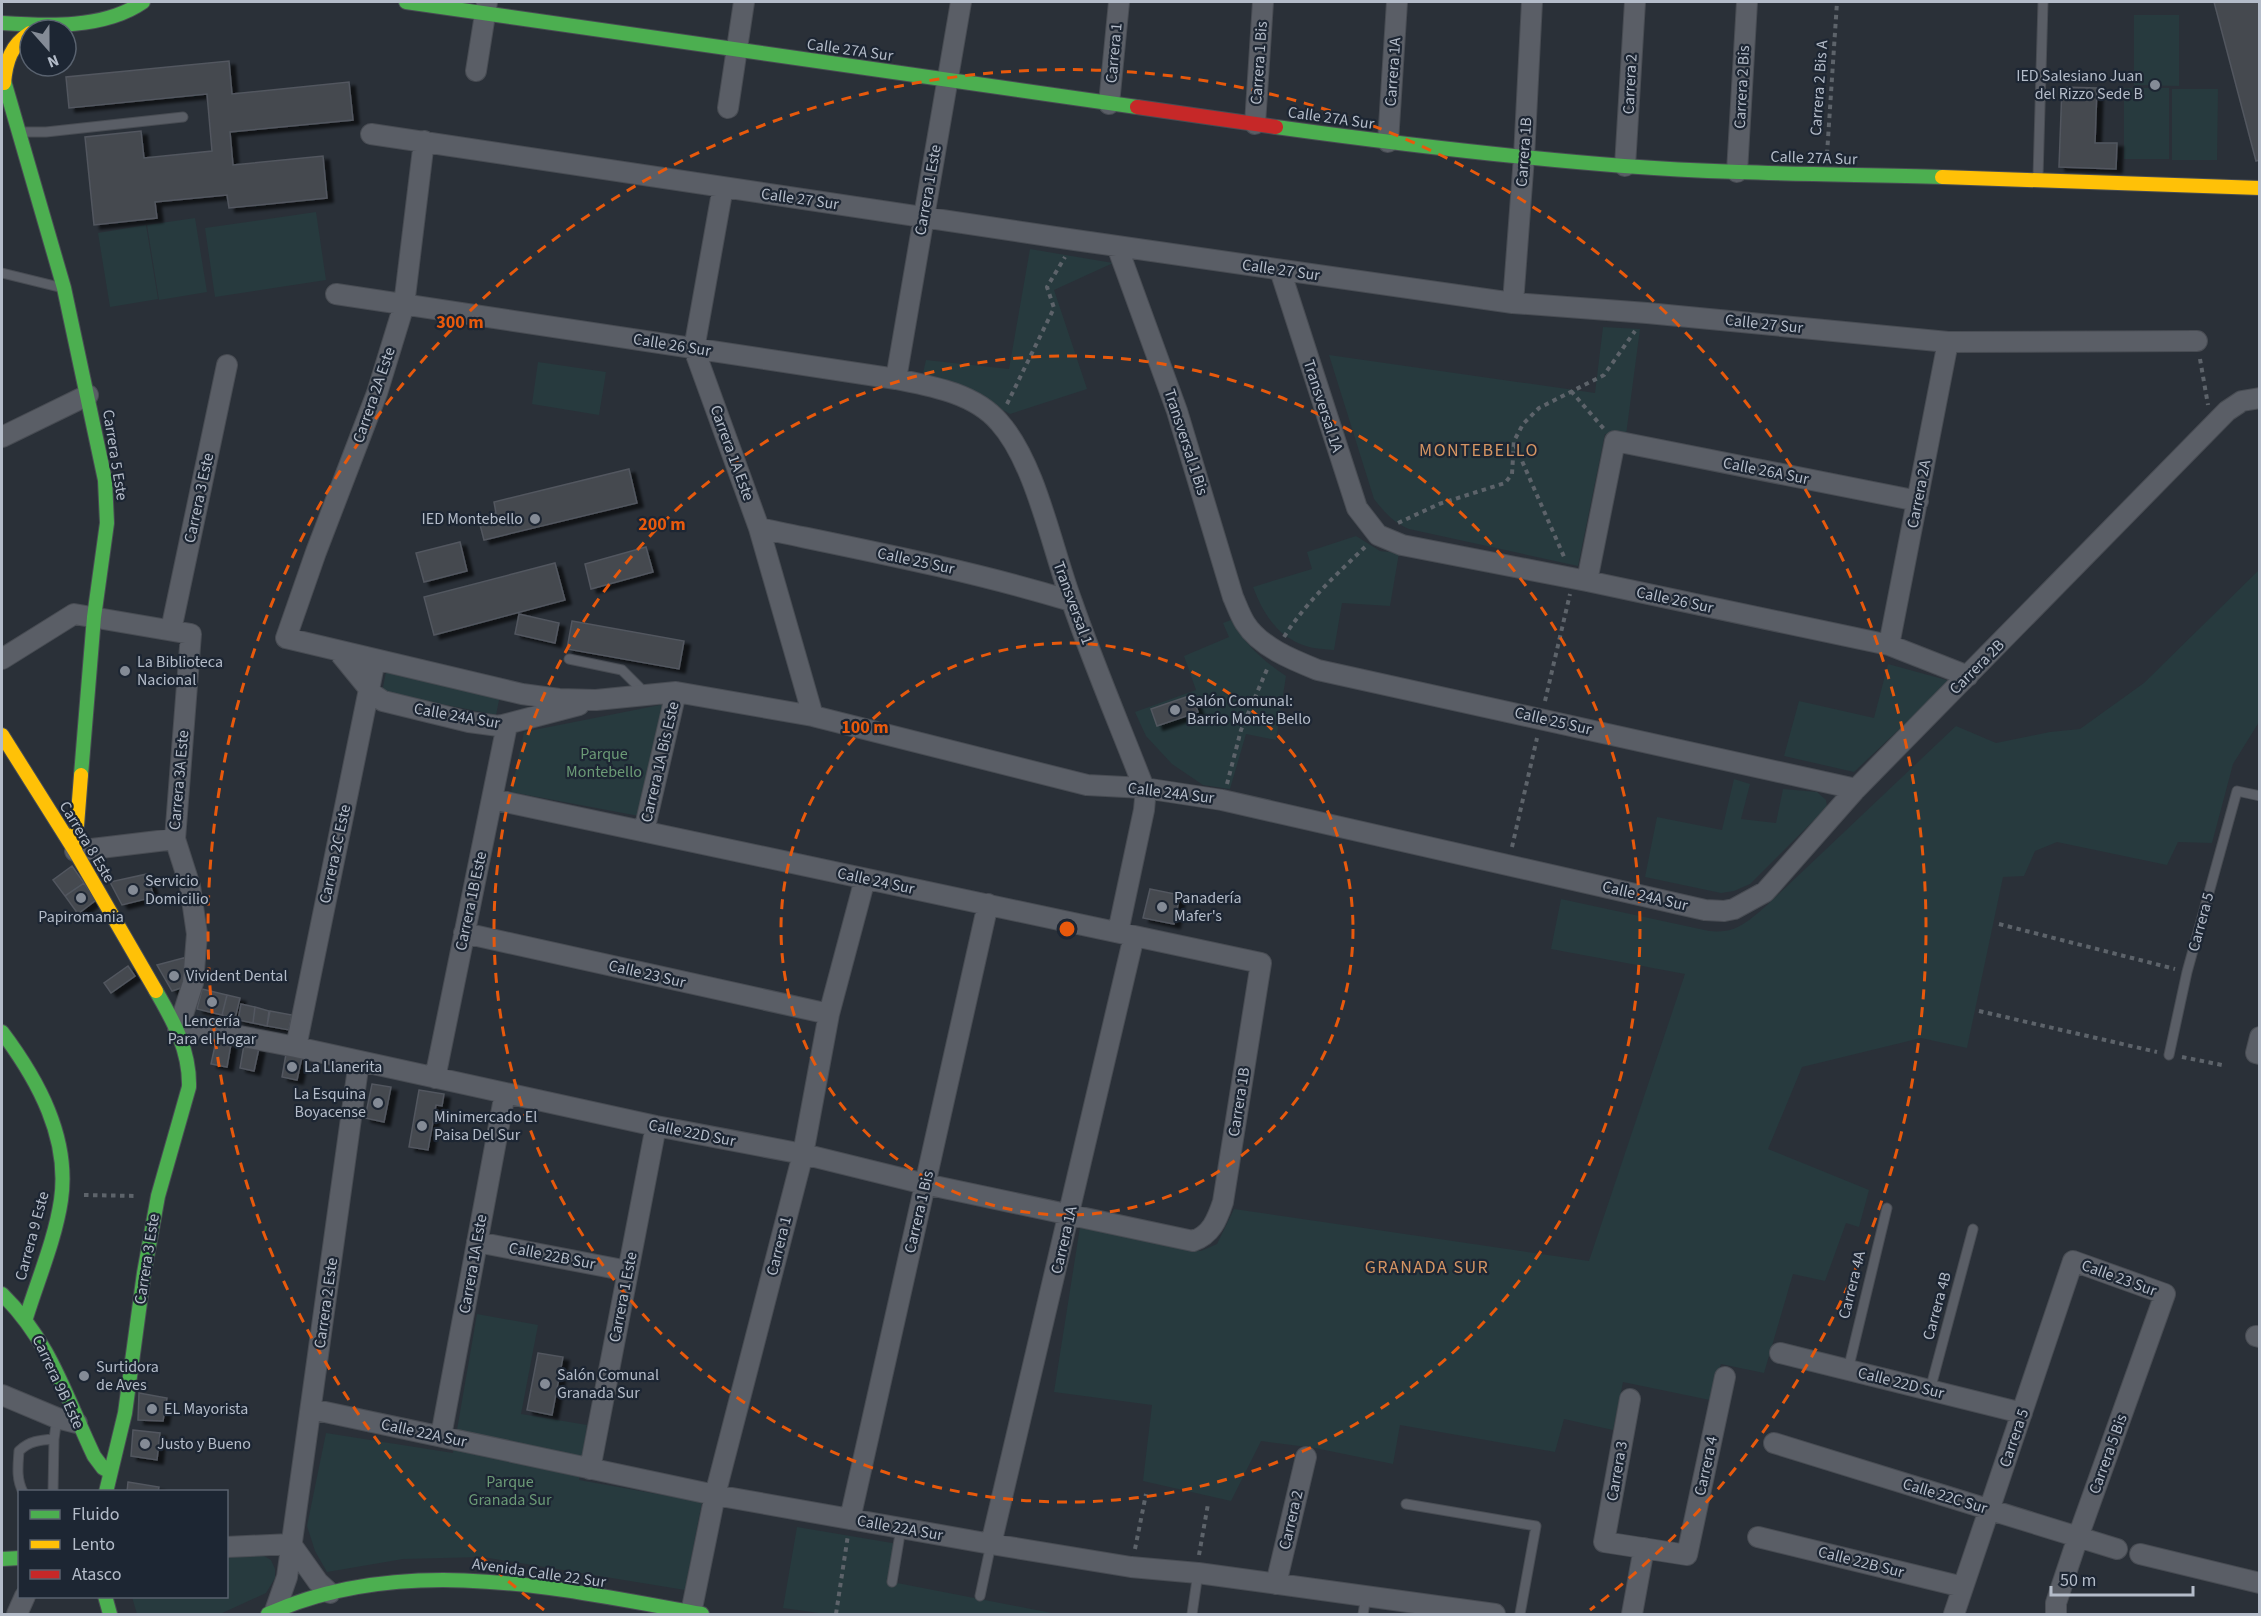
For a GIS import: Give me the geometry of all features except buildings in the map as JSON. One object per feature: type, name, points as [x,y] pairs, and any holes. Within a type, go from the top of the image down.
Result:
[{"type":"street","points":[[78,22],[123,15],[143,2]]},
{"type":"street","name":"Calle 27A Sur","points":[[406,2],[486,7],[737,50],[947,81],[1388,142],[1524,157],[1625,166],[1826,176],[2038,179],[2259,189]]},
{"type":"street","points":[[728,108],[744,2]]},
{"type":"street","name":"Carrera 1 Este","points":[[896,379],[961,2]]},
{"type":"street","name":"Carrera 1","points":[[1109,104],[1119,2]]},
{"type":"street","name":"Carrera 1 Bis","points":[[1255,124],[1263,2]]},
{"type":"street","name":"Carrera 1A","points":[[1388,142],[1397,2]]},
{"type":"street","name":"Carrera 1B","points":[[1513,303],[1532,2]]},
{"type":"street","name":"Carrera 2","points":[[1625,166],[1635,2]]},
{"type":"street","name":"Carrera 2 Bis","points":[[1737,172],[1747,2]]},
{"type":"street","points":[[476,70],[486,7]]},
{"type":"street","points":[[2,23],[18,25]]},
{"type":"street","points":[[3,78],[8,55],[18,41]]},
{"type":"street","name":"Carrera 5 Este","points":[[3,78],[64,288],[102,460],[107,501],[104,544],[94,617],[75,851]]},
{"type":"street","name":"Calle 27 Sur","points":[[371,134],[1513,303],[1659,314],[1948,342],[2197,341]]},
{"type":"street","name":"Carrera 2A Este","points":[[286,638],[377,393],[404,305],[424,141]]},
{"type":"street","points":[[694,349],[723,187]]},
{"type":"street","name":"Transversal 1 Bis","points":[[1117,246],[1177,411],[1233,597],[1246,624],[1256,636]]},
{"type":"street","name":"Transversal 1A","points":[[1280,270],[1357,508],[1378,535]]},
{"type":"street","name":"Calle 26 Sur","points":[[336,294],[896,379],[932,387],[964,398],[999,421]]},
{"type":"street","name":"Carrera 2A","points":[[1889,645],[1948,342]]},
{"type":"street","name":"Carrera 1A Este","points":[[694,349],[759,528],[813,716]]},
{"type":"street","name":"Carrera 3 Este","points":[[171,630],[227,365]]},
{"type":"street","points":[[2,437],[88,394]]},
{"type":"street","name":"Carrera 2B","points":[[1743,905],[1764,892],[1856,789],[2227,411],[2242,401],[2256,398]]},
{"type":"street","name":"Transversal 1","points":[[999,421],[1027,468],[1071,601],[1144,788]]},
{"type":"street","points":[[1580,580],[1615,441]]},
{"type":"street","name":"Calle 26A Sur","points":[[1615,441],[1918,501]]},
{"type":"street","name":"Calle 25 Sur","points":[[759,528],[1009,582],[1071,601]]},
{"type":"street","name":"Calle 26 Sur","points":[[1378,535],[1413,548],[1580,580],[1889,645],[1968,676]]},
{"type":"street","points":[[2,659],[74,614],[171,630]]},
{"type":"street","name":"Carrera 3A Este","points":[[171,630],[191,634],[175,839],[190,886],[197,934],[193,983],[178,1030]]},
{"type":"street","name":"Calle 25 Sur","points":[[1256,636],[1288,657],[1318,670],[1856,789]]},
{"type":"street","name":"Calle 24A Sur","points":[[286,638],[522,694],[559,699],[596,700],[676,692],[813,716],[1087,784],[1144,788],[1222,800],[1705,910],[1724,910],[1743,905]]},
{"type":"street","name":"Calle 24A Sur","points":[[338,651],[369,689],[383,701],[469,722],[507,725],[596,700]]},
{"type":"street","name":"Carrera 2C Este","points":[[296,1047],[375,660]]},
{"type":"street","name":"Carrera 1A Bis Este","points":[[644,831],[676,692]]},
{"type":"street","name":"Carrera 1B Este","points":[[435,1077],[507,725]]},
{"type":"street","name":"Carrera 8 Este","points":[[2,735],[75,851],[178,1030]]},
{"type":"street","name":"Carrera 1A","points":[[991,1545],[1070,1215],[1126,934],[1144,810],[1144,788]]},
{"type":"street","name":"Calle 24 Sur","points":[[492,799],[1261,963]]},
{"type":"street","points":[[75,851],[175,839]]},
{"type":"street","name":"Carrera 1","points":[[696,1614],[715,1495],[803,1154],[829,1014],[866,879]]},
{"type":"street","name":"Carrera 1 Bis","points":[[850,1519],[988,904]]},
{"type":"street","name":"Calle 23 Sur","points":[[464,933],[829,1014]]},
{"type":"street","name":"Carrera 1B","points":[[1204,1237],[1217,1220],[1223,1202],[1261,963]]},
{"type":"street","name":"Carrera 3 Este","points":[[106,1490],[124,1413],[158,1196],[189,1087],[189,1059],[178,1030]]},
{"type":"street","name":"Calle 22D Sur","points":[[178,1030],[206,1030],[296,1047],[656,1126],[803,1154],[925,1184],[1193,1241],[1204,1237]]},
{"type":"street","name":"Carrera 9 Este","points":[[4,1039],[32,1074],[51,1121],[60,1150],[63,1173],[58,1214],[26,1317]]},
{"type":"street","name":"Carrera 2 Este","points":[[271,1613],[287,1577],[359,1061]]},
{"type":"street","name":"Carrera 1A Este","points":[[441,1436],[505,1093]]},
{"type":"street","name":"Carrera 1 Este","points":[[590,1469],[656,1126]]},
{"type":"street","name":"Calle 22B Sur","points":[[477,1242],[628,1271]]},
{"type":"street","name":"Calle 23 Sur","points":[[2073,1261],[2165,1294]]},
{"type":"street","name":"Carrera 5","points":[[1954,1614],[2073,1261]]},
{"type":"street","name":"Carrera 9B Este","points":[[2,1294],[26,1317],[46,1350],[77,1423],[94,1456],[103,1468],[110,1472]]},
{"type":"street","name":"Carrera 5 Bis","points":[[2056,1614],[2056,1603],[2078,1537],[2165,1294]]},
{"type":"street","name":"Calle 22D Sur","points":[[1780,1353],[2022,1413]]},
{"type":"street","name":"Carrera 4","points":[[1644,1548],[1687,1555],[1725,1377]]},
{"type":"street","points":[[2,1395],[57,1418],[77,1423]]},
{"type":"street","name":"Carrera 3","points":[[1630,1400],[1604,1542],[1644,1548]]},
{"type":"street","name":"Calle 22A Sur","points":[[311,1409],[715,1495],[991,1545],[1131,1567],[1276,1584],[1365,1606],[1495,1614]]},
{"type":"street","name":"Calle 22C Sur","points":[[1774,1443],[2117,1549]]},
{"type":"street","name":"Carrera 2","points":[[1276,1584],[1306,1456]]},
{"type":"street","name":"Calle 22B Sur","points":[[1758,1537],[1963,1587]]},
{"type":"street","points":[[228,1547],[291,1544],[318,1582],[330,1593]]},
{"type":"street","points":[[1632,1614],[1644,1548]]},
{"type":"street","points":[[2140,1554],[2259,1583]]},
{"type":"street","points":[[2,1559],[18,1558]]},
{"type":"street","name":"Avenida Calle 22 Sur","points":[[271,1613],[330,1593],[380,1582],[442,1579],[521,1584],[696,1614]]},
{"type":"street","points":[[17,1614],[24,1598]]},
{"type":"street","points":[[106,1598],[110,1614]]},
{"type":"lane","points":[[2038,179],[2043,2]]},
{"type":"lane","points":[[18,132],[46,132],[183,117]]},
{"type":"lane","points":[[2,273],[64,288]]},
{"type":"lane","points":[[569,659],[622,670],[647,695]]},
{"type":"lane","name":"Carrera 5","points":[[2169,1055],[2187,972],[2237,791],[2259,796]]},
{"type":"lane","name":"Carrera 4A","points":[[1848,1370],[1887,1208]]},
{"type":"lane","name":"Carrera 4B","points":[[1930,1390],[1973,1229]]},
{"type":"lane","points":[[53,1490],[54,1439],[57,1418]]},
{"type":"lane","points":[[22,1490],[18,1471],[19,1451],[25,1445],[35,1441],[54,1439]]},
{"type":"lane","points":[[1406,1504],[1536,1526],[1520,1614]]},
{"type":"lane","points":[[892,1582],[901,1528]]},
{"type":"lane","points":[[980,1596],[991,1545]]},
{"type":"lane","points":[[1192,1614],[1197,1573]]},
{"type":"path","name":"Carrera 2 Bis A","points":[[1826,176],[1837,2]]},
{"type":"path","points":[[999,421],[1054,308],[1047,287],[1075,240]]},
{"type":"path","points":[[2197,341],[2212,427]]},
{"type":"path","points":[[1571,391],[1615,441]]},
{"type":"path","points":[[1514,441],[1580,580]]},
{"type":"path","points":[[1999,924],[2187,972]]},
{"type":"path","points":[[1979,1011],[2222,1065]]},
{"type":"path","points":[[62,1195],[158,1196]]},
{"type":"path","points":[[1131,1567],[1146,1494]]},
{"type":"path","points":[[1197,1573],[1208,1504]]},
{"type":"path","points":[[836,1614],[850,1519]]},
{"type":"green space","points":[[2134,15],[2179,15],[2179,86],[2134,85]]},
{"type":"green space","points":[[2124,88],[2169,88],[2169,159],[2124,159]]},
{"type":"green space","points":[[2172,89],[2218,89],[2217,160],[2172,160]]},
{"type":"green space","points":[[316,212],[326,280],[215,297],[205,228]]},
{"type":"green space","points":[[195,218],[207,292],[159,300],[147,225]]},
{"type":"green space","points":[[146,225],[158,299],[110,307],[98,233]]},
{"type":"green space","points":[[1030,249],[1113,263],[1054,290],[1087,389],[1010,414],[966,389],[923,373],[926,360],[1009,369]]},
{"type":"green space","points":[[1603,327],[1640,329],[1626,435],[1605,434],[1578,566],[1409,529],[1390,517],[1374,499],[1329,355],[1595,393]]},
{"type":"green space","points":[[538,362],[606,372],[599,415],[532,404]]},
{"type":"green space","points":[[1356,536],[1380,551],[1399,553],[1390,606],[1342,603],[1334,650],[1309,647],[1287,637],[1272,623],[1253,587],[1312,569],[1307,552]]},
{"type":"green space","points":[[2259,570],[2259,722],[2233,764],[2212,843],[2178,842],[2167,865],[2057,842],[2035,851],[2024,876],[2003,877],[1967,1048],[1921,1038],[1802,1067],[1768,1149],[1869,1190],[1859,1227],[1846,1223],[1825,1281],[1793,1274],[1764,1373],[1721,1364],[1710,1400],[1623,1382],[1613,1430],[1564,1419],[1555,1452],[1400,1425],[1393,1464],[1315,1448],[1261,1441],[1231,1501],[1143,1481],[1152,1405],[1054,1392],[1080,1227],[1201,1251],[1217,1244],[1234,1209],[1589,1261],[1685,974],[1551,949],[1561,899],[1709,931],[1726,931],[1740,926],[1765,907],[1956,726],[1996,743],[2050,732],[2080,729],[2144,683]]},
{"type":"green space","points":[[1231,620],[1255,651],[1286,676],[1276,740],[1246,734],[1230,789],[1203,785],[1172,764],[1146,736],[1135,712],[1196,690],[1184,656],[1229,637],[1223,623]]},
{"type":"green space","points":[[1888,664],[1950,681],[1854,772],[1784,756],[1799,701],[1874,718]]},
{"type":"green space","points":[[386,672],[500,695],[496,715],[382,692]]},
{"type":"green space","name":"Parque Montebello","points":[[665,704],[639,816],[511,792],[524,732]]},
{"type":"green space","points":[[1734,779],[1750,784],[1741,819],[1776,823],[1783,789],[1817,792],[1826,800],[1827,807],[1750,884],[1734,891],[1721,893],[1645,877],[1657,817],[1722,830]]},
{"type":"green space","name":"Parque Granada Sur","points":[[477,1314],[538,1325],[521,1414],[587,1425],[579,1480],[702,1502],[685,1590],[483,1557],[403,1559],[327,1572],[315,1551],[307,1526],[326,1433],[453,1453]]},
{"type":"green space","points":[[797,1527],[898,1544],[892,1582],[1057,1614],[826,1614],[783,1608]]},
{"type":"green space","points":[[228,1554],[262,1555],[271,1560],[275,1569],[275,1578],[266,1593],[220,1614],[137,1614],[132,1598],[228,1598]]},
{"type":"traffic: fast","points":[[2,23],[75,24],[111,17],[143,2]]},
{"type":"traffic: fast","points":[[406,2],[1137,107]]},
{"type":"traffic: fast","points":[[2,74],[64,288],[105,480],[107,523],[94,617],[81,775]]},
{"type":"traffic: fast","points":[[1276,127],[1450,149],[1663,169],[1942,177]]},
{"type":"traffic: fast","points":[[106,1490],[125,1413],[144,1273],[158,1196],[189,1087],[187,1061],[180,1037],[156,991]]},
{"type":"traffic: fast","points":[[2,1032],[28,1070],[48,1111],[56,1132],[63,1177],[58,1215],[26,1318]]},
{"type":"traffic: fast","points":[[2,1294],[19,1312],[45,1350],[94,1456],[103,1468],[110,1472]]},
{"type":"traffic: fast","points":[[2,1559],[18,1558]]},
{"type":"traffic: fast","points":[[268,1614],[320,1595],[374,1584],[429,1580],[484,1581],[539,1587],[702,1614]]},
{"type":"traffic: fast","points":[[106,1598],[110,1614]]},
{"type":"traffic: slow","points":[[4,83],[6,68],[18,43]]},
{"type":"traffic: slow","points":[[1942,177],[2260,188]]},
{"type":"traffic: slow","points":[[2,735],[75,851],[156,991]]},
{"type":"traffic: slow","points":[[75,851],[81,775]]},
{"type":"traffic: jam","points":[[1137,107],[1276,127]]},
{"type":"place","name":"IED Salesiano Juan del Rizzo Sede B","points":[[2155,85]]},
{"type":"place","name":"IED Montebello","points":[[535,519]]},
{"type":"place","name":"La Biblioteca Nacional","points":[[125,671]]},
{"type":"place","name":"Salón Comunal: Barrio Monte Bello","points":[[1175,710]]},
{"type":"place","name":"Servicio Domicilio","points":[[133,890]]},
{"type":"place","name":"Papiromania","points":[[81,898]]},
{"type":"place","name":"Panadería Mafer's","points":[[1162,907]]},
{"type":"place","name":"Vivident Dental","points":[[174,976]]},
{"type":"place","name":"Lencería Para el Hogar","points":[[212,1002]]},
{"type":"place","name":"La Llanerita","points":[[292,1067]]},
{"type":"place","name":"La Esquina Boyacense","points":[[378,1103]]},
{"type":"place","name":"Minimercado El Paisa Del Sur","points":[[422,1126]]},
{"type":"place","name":"Surtidora de Aves","points":[[84,1376]]},
{"type":"place","name":"Salón Comunal Granada Sur","points":[[545,1384]]},
{"type":"place","name":"EL Mayorista","points":[[152,1409]]},
{"type":"place","name":"Justo y Bueno","points":[[145,1444]]},
{"type":"district","name":"MONTEBELLO","points":[[1479,450]]},
{"type":"district","name":"GRANADA SUR","points":[[1427,1267]]}]
